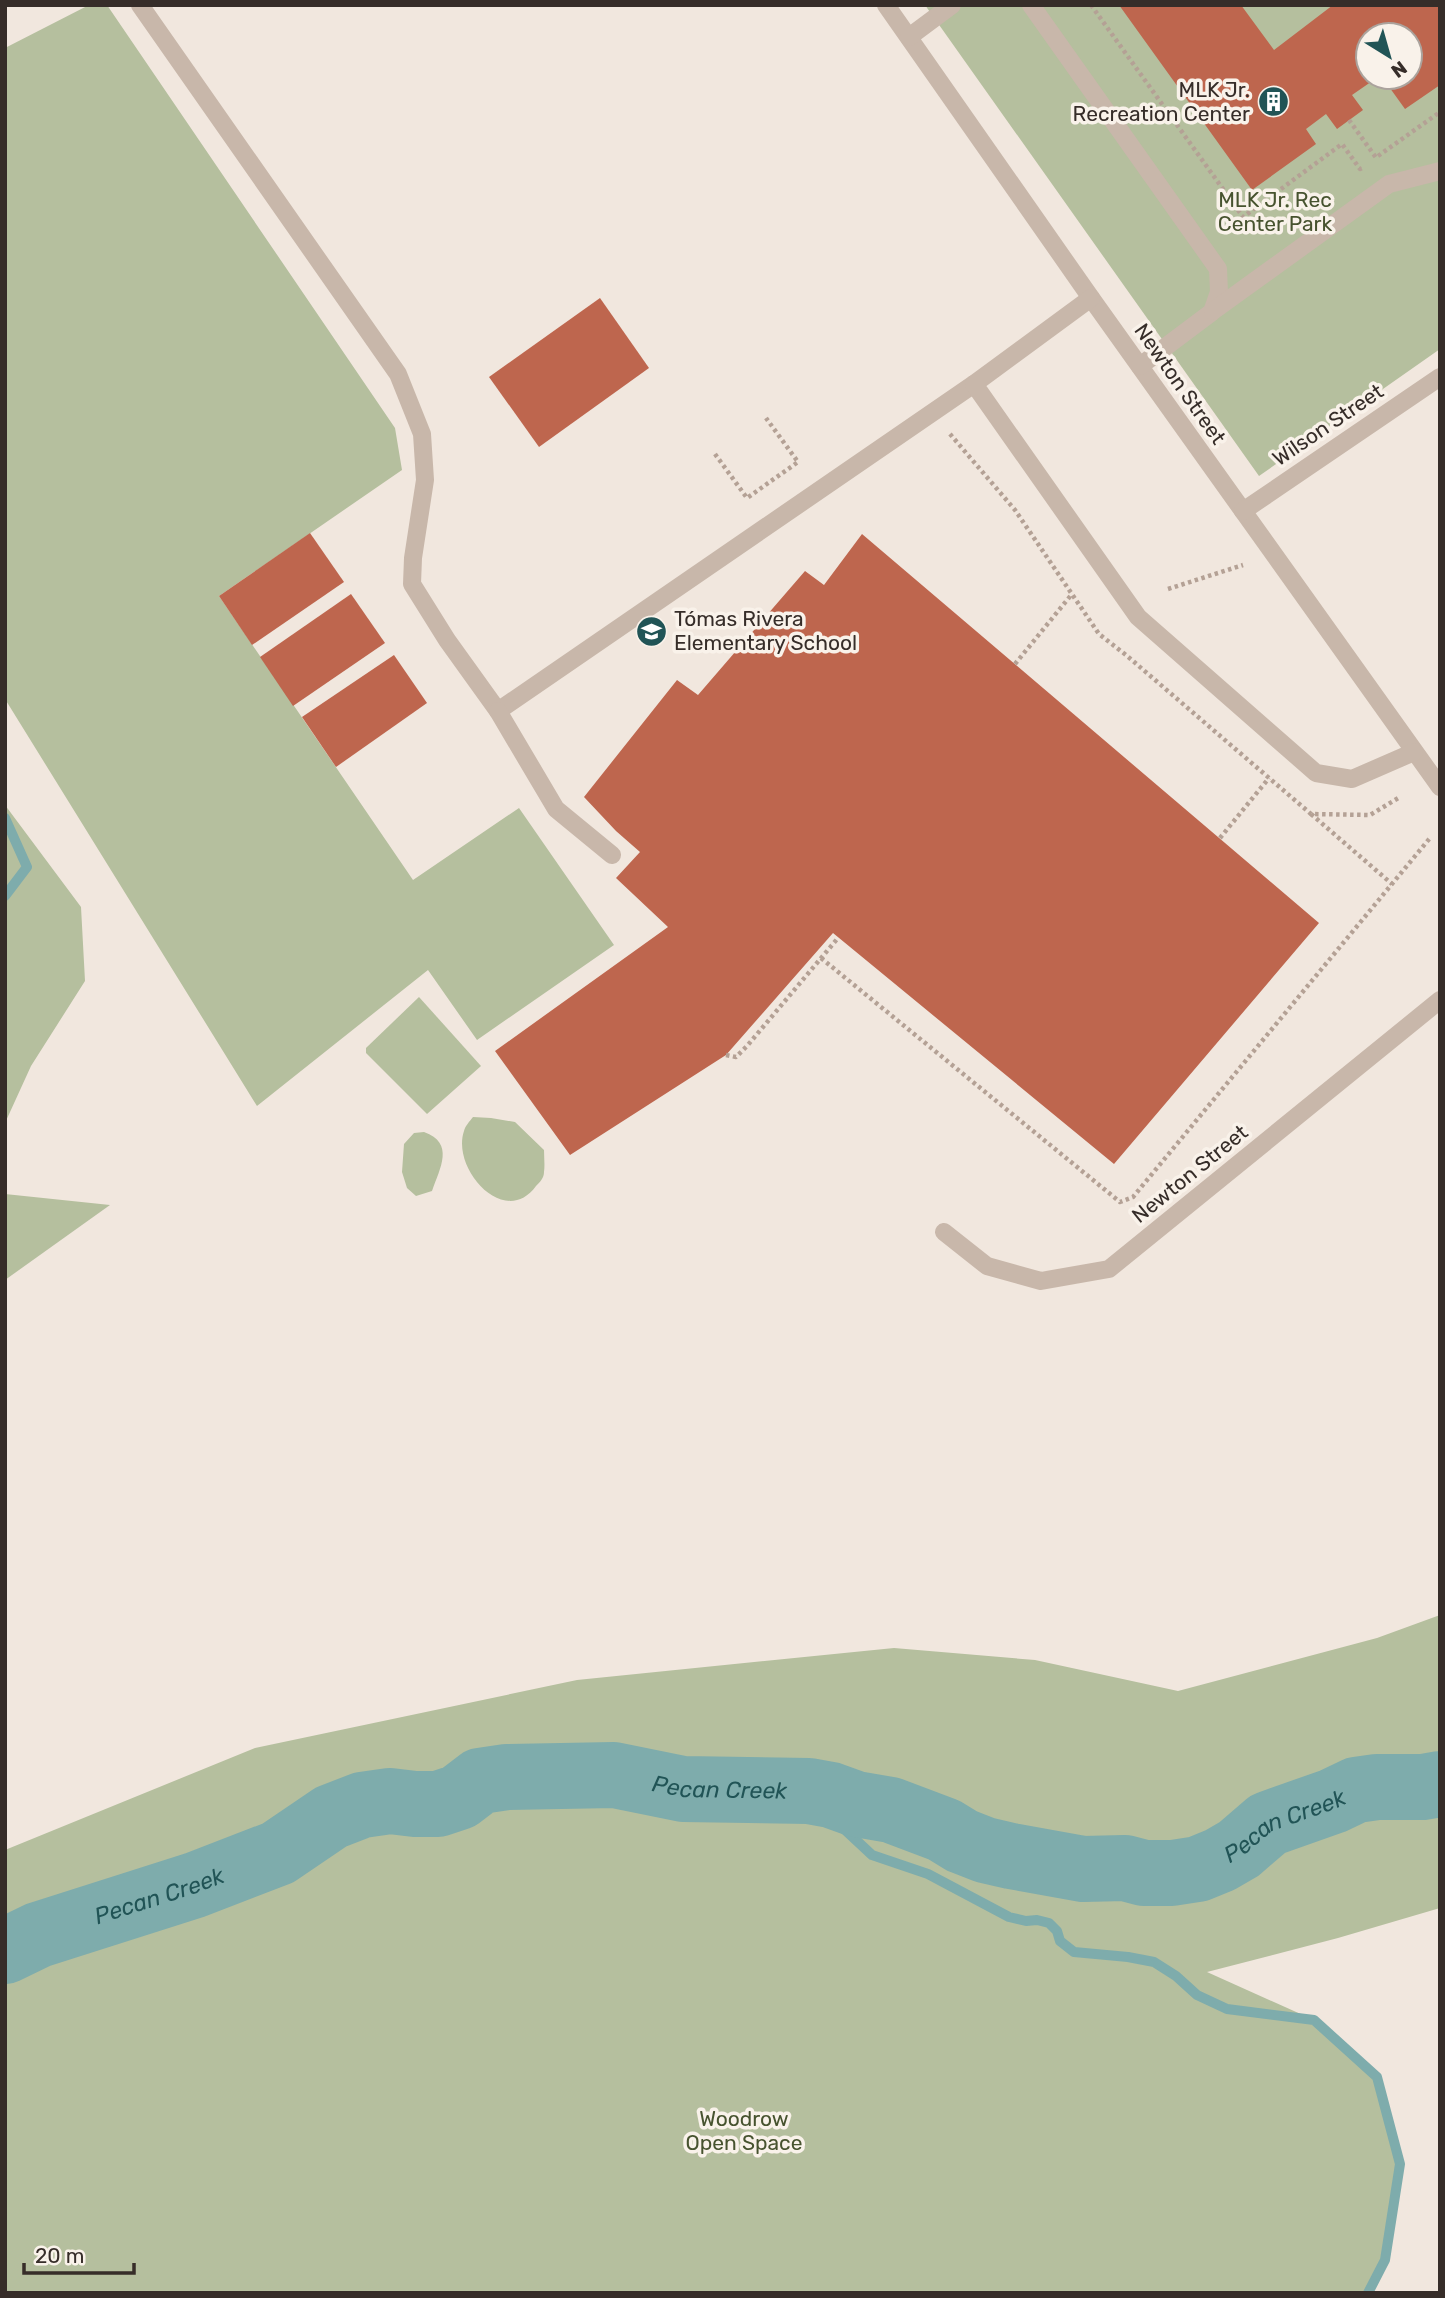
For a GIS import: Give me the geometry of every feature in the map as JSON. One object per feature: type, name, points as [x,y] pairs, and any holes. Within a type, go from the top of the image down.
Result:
[{"type":"street","points":[[140,5],[398,374],[422,434],[425,480],[413,558],[412,584],[498,711],[556,809],[612,855]]},
{"type":"street","name":"Newton Street","points":[[886,5],[1440,787]]},
{"type":"street","points":[[909,37],[952,5]]},
{"type":"street","points":[[1031,5],[1218,269],[1219,292],[1212,312]]},
{"type":"street","points":[[1140,366],[1389,184],[1440,171]]},
{"type":"street","points":[[498,711],[974,384],[1091,298]]},
{"type":"street","name":"Wilson Street","points":[[1243,511],[1440,377]]},
{"type":"street","points":[[974,384],[1138,617],[1316,773],[1352,779],[1414,752]]},
{"type":"street","name":"Newton Street","points":[[944,1232],[987,1266],[1041,1281],[1109,1269],[1440,1000]]},
{"type":"path","points":[[1091,5],[1242,217],[1342,144],[1360,169],[1378,160],[1440,112]]},
{"type":"path","points":[[1349,120],[1378,160]]},
{"type":"path","points":[[715,454],[747,498],[798,461],[766,418]]},
{"type":"path","points":[[947,430],[1015,510],[1099,634],[1392,884]]},
{"type":"path","points":[[1168,589],[1243,565]]},
{"type":"path","points":[[1015,664],[1072,594]]},
{"type":"path","points":[[1220,838],[1269,778]]},
{"type":"path","points":[[1311,814],[1370,815],[1400,797]]},
{"type":"path","points":[[821,958],[1120,1202],[1133,1197],[1430,838]]},
{"type":"path","points":[[726,1055],[736,1057],[838,938]]},
{"type":"green space","points":[[89,5],[107,5],[395,428],[402,470],[219,596],[413,880],[519,808],[614,945],[477,1040],[428,970],[257,1106],[5,699],[5,48]]},
{"type":"green space","name":"MLK Jr. Rec Center Park","points":[[925,5],[1440,5],[1440,349],[1259,476]]},
{"type":"green space","points":[[5,805],[81,907],[85,981],[31,1066],[5,1123]]},
{"type":"green space","points":[[419,997],[481,1066],[427,1114],[366,1053],[366,1048]]},
{"type":"green space","points":[[473,1117],[515,1122],[544,1150],[543,1178],[523,1198],[510,1201],[496,1198],[473,1176],[465,1162],[462,1146],[465,1129]]},
{"type":"green space","points":[[424,1132],[439,1143],[443,1157],[432,1191],[416,1196],[407,1188],[402,1172],[404,1144],[414,1133]]},
{"type":"green space","points":[[5,1194],[110,1205],[5,1280]]},
{"type":"green space","name":"Woodrow Open Space","points":[[1440,1615],[1440,1908],[1207,1972],[1314,2020],[1377,2077],[1400,2164],[1385,2260],[1368,2293],[5,2293],[5,1850],[255,1748],[577,1680],[894,1648],[1035,1660],[1178,1691],[1377,1638]]},
{"type":"building","name":"MLK Jr. Recreation Center","points":[[1119,5],[1241,5],[1274,50],[1333,5],[1440,5],[1440,85],[1405,109],[1392,91],[1424,91],[1424,21],[1354,21],[1354,91],[1358,91],[1352,95],[1363,110],[1337,129],[1326,114],[1306,129],[1316,144],[1252,190]]},
{"type":"building","points":[[600,298],[649,368],[539,447],[489,377]]},
{"type":"building","points":[[310,533],[344,582],[252,645],[219,596]]},
{"type":"building","points":[[862,534],[1319,923],[1114,1164],[833,933],[726,1055],[570,1155],[495,1051],[668,927],[616,878],[640,852],[584,797],[677,680],[698,695],[805,571],[824,585]]},
{"type":"building","points":[[351,594],[385,643],[293,706],[260,657]]},
{"type":"building","points":[[394,655],[427,703],[336,767],[302,717]]},
{"type":"waterway","points":[[5,818],[27,867],[5,896]]},
{"type":"waterway","name":"Pecan Creek","points":[[5,1951],[38,1935],[195,1885],[278,1853],[331,1817],[362,1805],[390,1801],[438,1804],[459,1797],[480,1781],[507,1777],[614,1775],[683,1789],[809,1791],[891,1810],[944,1830],[985,1850],[1083,1869],[1125,1868],[1144,1873],[1198,1869],[1239,1849],[1268,1824],[1356,1790],[1440,1784]]},
{"type":"waterway","points":[[809,1791],[827,1813],[872,1855],[928,1874],[1009,1917],[1049,1923],[1057,1931],[1060,1941],[1074,1952],[1154,1962],[1176,1976],[1197,1995],[1227,2009],[1314,2020],[1377,2077],[1400,2164],[1385,2260],[1368,2293]]},
{"type":"place","name":"MLK Jr. Recreation Center","points":[[1273,102]]},
{"type":"place","name":"Tómas Rivera Elementary School","points":[[651,631]]}]
